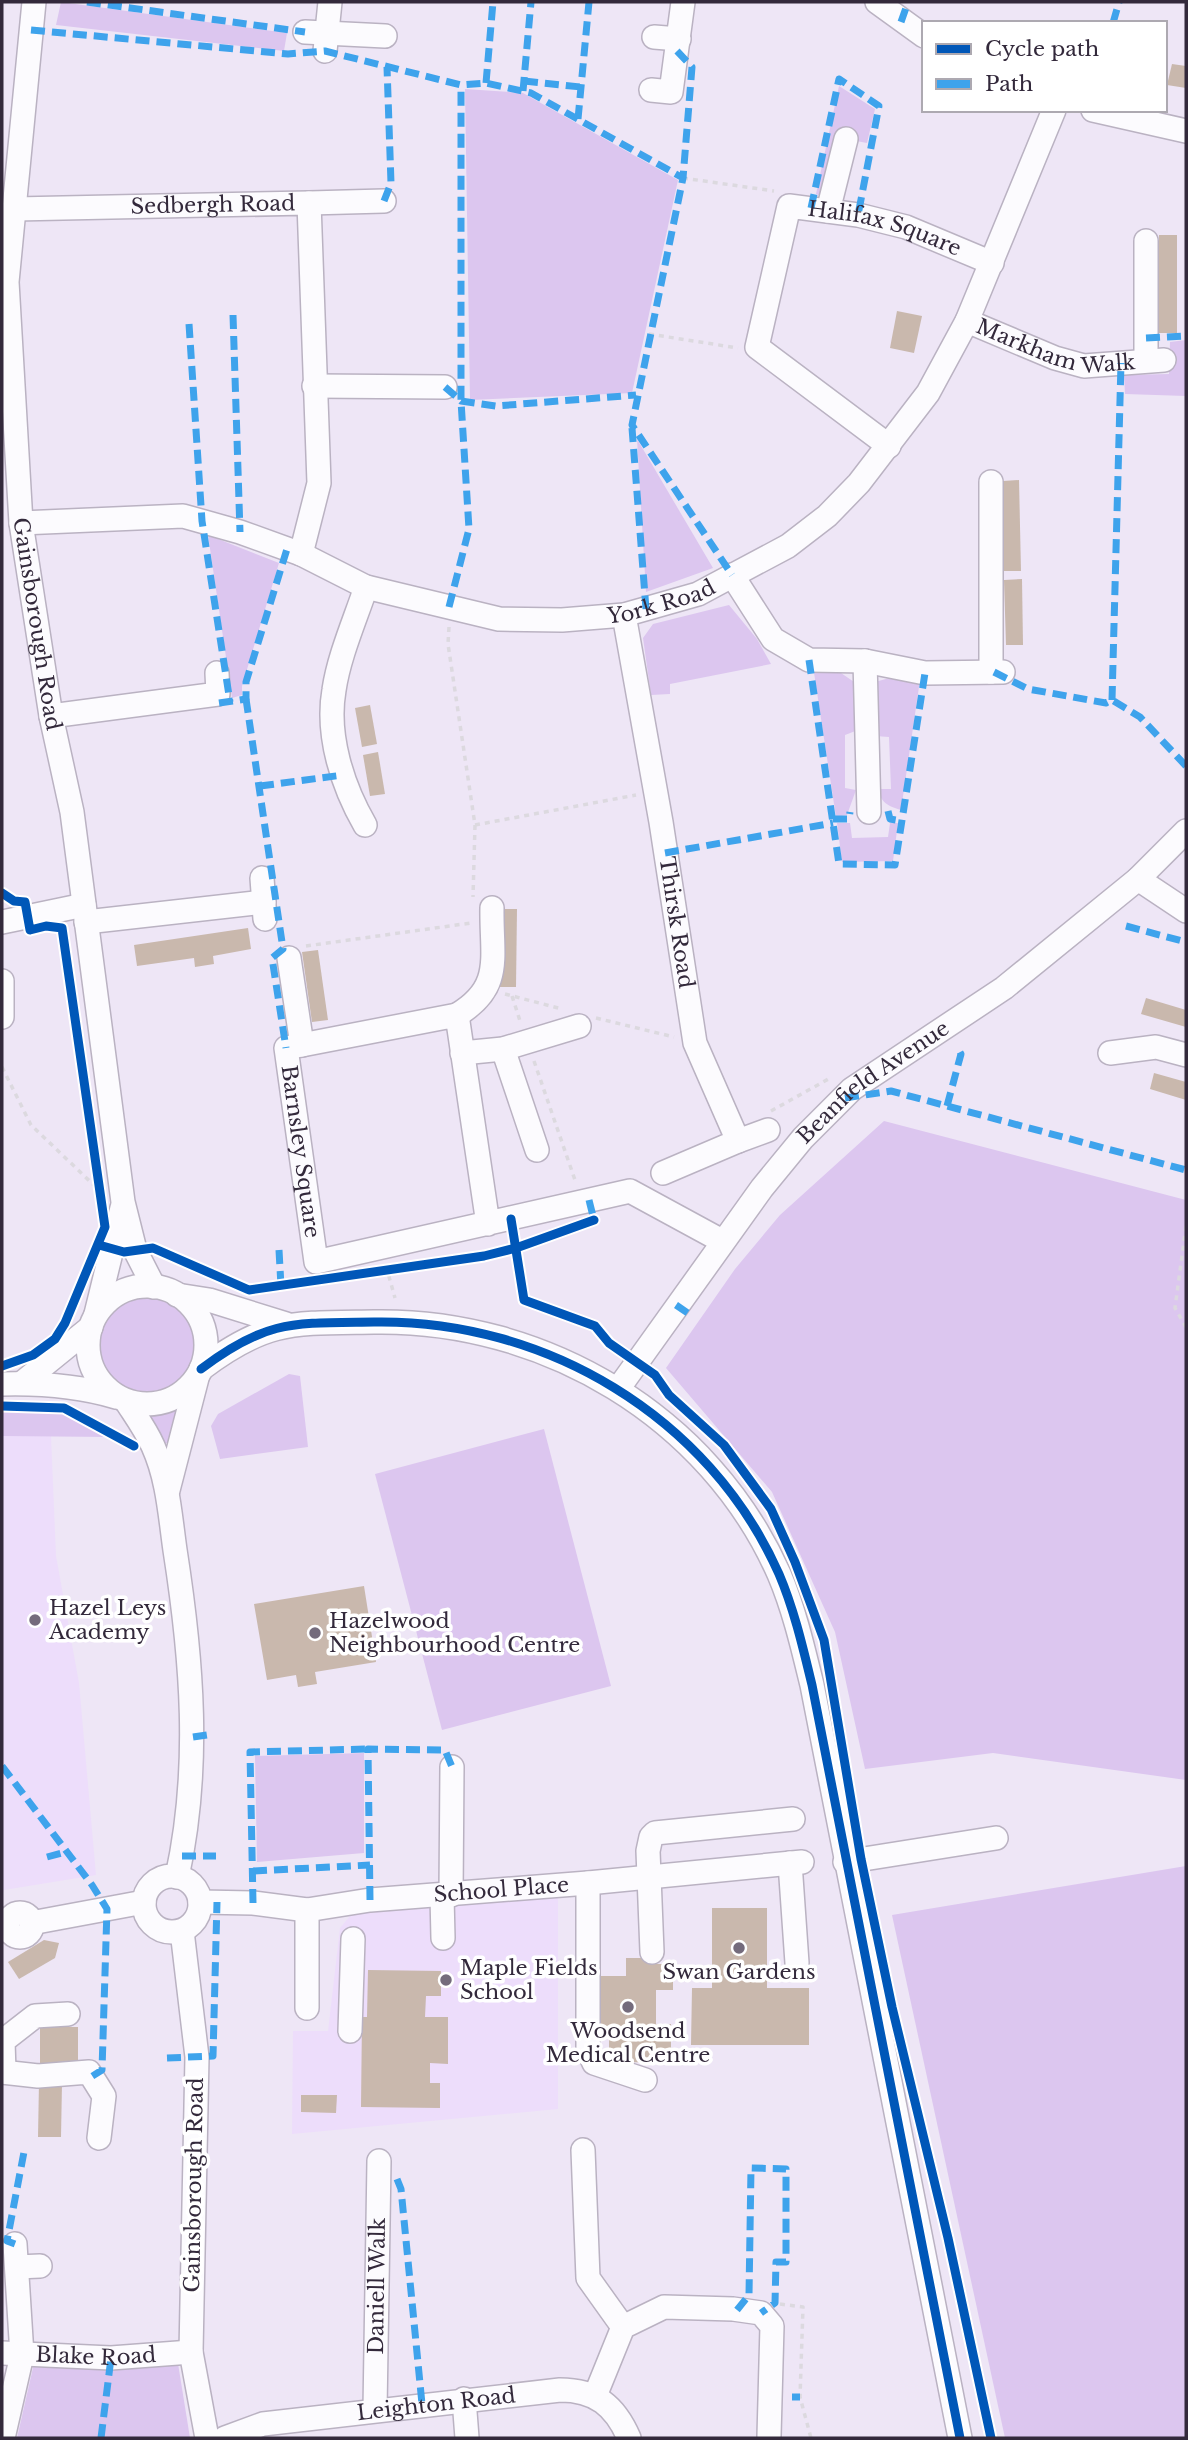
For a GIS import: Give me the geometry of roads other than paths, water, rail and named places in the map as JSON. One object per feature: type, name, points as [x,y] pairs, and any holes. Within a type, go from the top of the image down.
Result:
[{"type":"street","name":"Gainsborough Road","points":[[34,2],[15,209],[4,282],[21,523],[51,716],[72,812],[85,914],[112,1202],[93,1321]]},
{"type":"street","points":[[330,2],[319,39],[385,36]]},
{"type":"street","points":[[651,90],[671,92],[683,2]]},
{"type":"street","points":[[877,2],[922,35]]},
{"type":"street","points":[[654,37],[678,45]]},
{"type":"street","name":"York Road","points":[[21,523],[183,516],[240,532],[301,554],[366,587],[499,619],[562,620],[624,615],[698,594],[788,546],[827,516],[889,446],[928,393],[967,321],[1053,112]]},
{"type":"street","points":[[1102,112],[1186,131]]},
{"type":"street","points":[[828,211],[846,139]]},
{"type":"street","points":[[309,203],[384,201]]},
{"type":"street","name":"Sedbergh Road","points":[[15,209],[309,203],[319,483],[301,554]]},
{"type":"street","name":"Halifax Square","points":[[889,446],[757,347],[789,206],[906,227],[992,263]]},
{"type":"street","name":"Markham Walk","points":[[967,321],[1055,358],[1084,366],[1155,360],[1146,241]]},
{"type":"street","points":[[314,386],[445,387]]},
{"type":"street","points":[[732,575],[773,639],[809,660],[865,661],[925,673],[997,672],[991,482]]},
{"type":"street","points":[[365,825],[348,796],[332,730],[334,690],[366,587]]},
{"type":"street","name":"Thirsk Road","points":[[624,615],[656,792],[695,1043],[738,1142]]},
{"type":"street","points":[[865,661],[869,811]]},
{"type":"street","points":[[51,716],[218,694]]},
{"type":"street","name":"Beanfield Avenue","points":[[618,1389],[722,1241],[803,1139],[852,1089],[1004,988],[1138,879],[1186,831]]},
{"type":"street","points":[[2,922],[85,914],[265,911],[262,878]]},
{"type":"street","points":[[1138,879],[1186,911]]},
{"type":"street","points":[[479,906],[491,983],[478,1002],[457,1015],[488,1224],[630,1191],[722,1241]]},
{"type":"street","points":[[293,953],[302,1045]]},
{"type":"street","points":[[2,981],[2,1017]]},
{"type":"street","name":"Barnsley Square","points":[[457,1015],[286,1048],[316,1262],[488,1224]]},
{"type":"street","points":[[463,1053],[503,1049],[579,1026]]},
{"type":"street","points":[[1110,1053],[1156,1047],[1186,1055]]},
{"type":"street","points":[[503,1049],[537,1150]]},
{"type":"street","points":[[663,1173],[768,1130]]},
{"type":"street","name":"Gainsborough Road","points":[[112,1202],[154,1287]]},
{"type":"street","points":[[12,1384],[93,1321],[115,1295],[131,1288],[154,1287],[177,1295],[209,1300],[286,1324]]},
{"type":"street","points":[[168,1490],[199,1372],[205,1336],[191,1306],[177,1295]]},
{"type":"street","points":[[93,1321],[89,1356],[94,1373],[105,1387],[123,1399],[153,1446],[168,1490],[188,1638],[194,1747],[187,1834],[177,1877]]},
{"type":"street","points":[[12,1384],[91,1389],[146,1404],[166,1401],[184,1391],[199,1372],[261,1331],[286,1324],[400,1321],[475,1331],[533,1346],[579,1366],[618,1389],[671,1429],[699,1457],[752,1526],[778,1573],[812,1685],[960,2438]]},
{"type":"street","points":[[443,1938],[452,1767]]},
{"type":"street","points":[[652,1952],[649,1843],[659,1831],[793,1819]]},
{"type":"street","points":[[845,1862],[996,1838]]},
{"type":"street","name":"School Place","points":[[200,1902],[253,1903],[307,1910],[370,1900],[796,1863],[797,1963]]},
{"type":"street","points":[[177,1877],[193,1886],[200,1902],[195,1919],[181,1931],[173,1932],[155,1927],[145,1911],[144,1902],[152,1885],[159,1880],[177,1877]]},
{"type":"street","points":[[588,1883],[588,2050],[594,2063],[645,2080]]},
{"type":"street","points":[[11,1923],[144,1902]]},
{"type":"street","points":[[307,1910],[307,2008]]},
{"type":"street","name":"Gainsborough Road","points":[[181,1931],[197,2057],[191,2352],[207,2438]]},
{"type":"street","points":[[350,2031],[353,1939]]},
{"type":"street","points":[[68,2014],[35,2016],[4,2041],[3,2072],[38,2076],[89,2072],[104,2096],[100,2138]]},
{"type":"street","points":[[583,2150],[589,2278],[623,2327]]},
{"type":"street","name":"Daniell Walk","points":[[375,2410],[385,2173]]},
{"type":"street","points":[[3,2438],[12,2354],[17,2267],[15,2244]]},
{"type":"street","points":[[17,2267],[40,2266]]},
{"type":"street","points":[[629,2438],[610,2405],[595,2396],[623,2327],[664,2307],[733,2309],[761,2313],[772,2326],[781,2396],[769,2436]]},
{"type":"street","name":"Blake Road","points":[[12,2354],[111,2358],[191,2352]]},
{"type":"street","name":"Leighton Road","points":[[225,2438],[263,2424],[464,2399],[560,2390],[581,2390],[595,2396]]},
{"type":"street","points":[[464,2399],[467,2438]]},
{"type":"place","name":"Hazel Leys Academy","points":[[35,1620]]},
{"type":"place","name":"Hazelwood Neighbourhood Centre","points":[[315,1633]]},
{"type":"place","name":"Swan Gardens","points":[[739,1948]]},
{"type":"place","name":"Maple Fields School","points":[[446,1980]]},
{"type":"place","name":"Woodsend Medical Centre","points":[[628,2007]]}]
